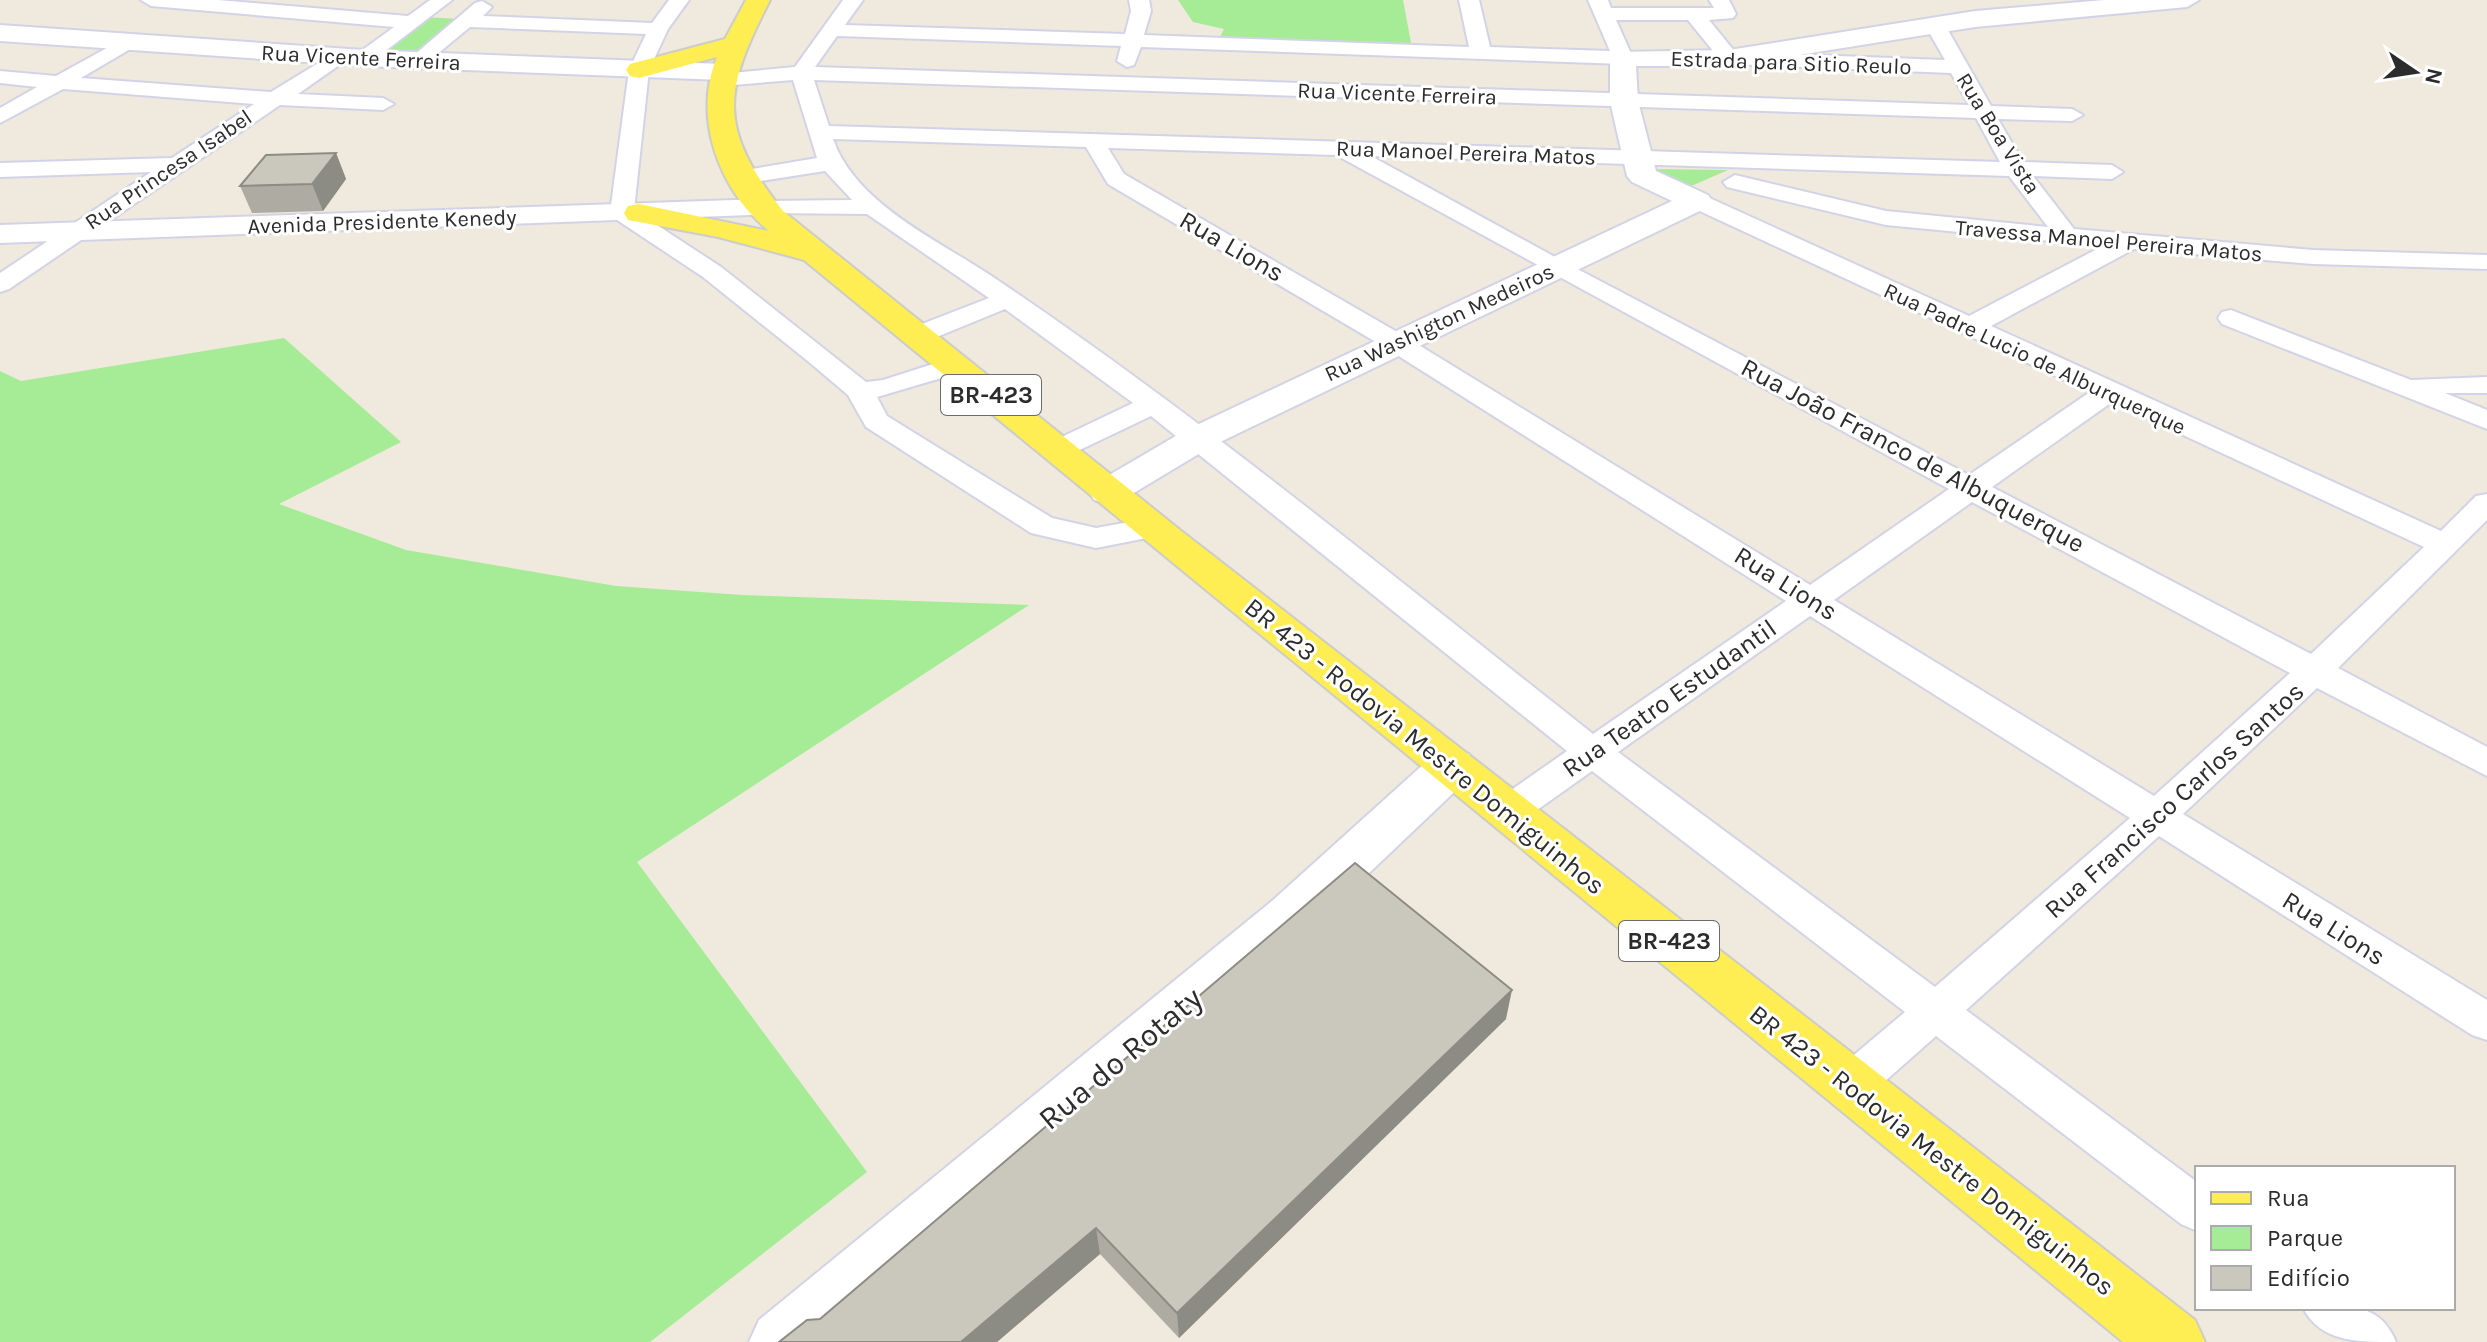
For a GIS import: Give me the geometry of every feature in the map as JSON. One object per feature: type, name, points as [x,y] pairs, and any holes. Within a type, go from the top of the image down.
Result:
[{"type":"main road","points":[[639,70],[681,81],[720,84],[732,45],[758,0]]},
{"type":"main road","points":[[639,70],[732,45]]},
{"type":"main road","name":"BR-423","points":[[720,84],[731,158],[764,208],[814,254],[955,365],[1158,534]]},
{"type":"main road","points":[[631,213],[722,228],[814,254]]},
{"type":"main road","name":"BR 423 - Rodovia Mestre Domiguinhos","points":[[1158,534],[2173,1342]]},
{"type":"street","points":[[151,0],[276,5],[408,22]]},
{"type":"street","name":"Rua Princesa Isabel","points":[[0,284],[273,100],[351,58],[442,0]]},
{"type":"street","points":[[417,61],[490,0]]},
{"type":"street","points":[[679,0],[658,29],[639,70],[631,213],[712,272],[860,391],[876,421],[1042,526],[1096,538],[1158,534]]},
{"type":"street","points":[[853,0],[801,73],[830,163],[872,207],[1008,299],[1150,406],[1199,438],[1591,751],[2195,1207]]},
{"type":"street","points":[[1116,0],[1140,1],[1134,41],[1120,82]]},
{"type":"street","points":[[1469,0],[1481,54]]},
{"type":"street","points":[[1637,159],[1624,101],[1623,58],[1601,7],[1726,14],[1719,0]]},
{"type":"street","points":[[1694,14],[1729,58],[1935,25],[2187,0]]},
{"type":"street","points":[[466,21],[658,29]]},
{"type":"street","name":"Rua Boa Vista","points":[[1935,25],[2015,168],[2068,237]]},
{"type":"street","name":"Rua Vicente Ferreira","points":[[829,30],[1623,58]]},
{"type":"street","name":"Rua Vicente Ferreira","points":[[0,33],[351,58],[639,70]]},
{"type":"street","points":[[0,117],[125,44]]},
{"type":"street","name":"Estrada para Sitio Reulo","points":[[1623,58],[1729,58],[1958,67]]},
{"type":"street","name":"Rua Vicente Ferreira","points":[[720,84],[801,73],[2072,115]]},
{"type":"street","points":[[0,77],[273,100],[383,104]]},
{"type":"street","points":[[1196,129],[1204,86]]},
{"type":"street","name":"Rua Manoel Pereira Matos","points":[[821,132],[1094,140],[1196,129],[1339,147],[2112,172]]},
{"type":"street","name":"Rua Lions","points":[[1094,140],[1102,160],[1116,179],[1395,342],[2487,1022]]},
{"type":"street","name":"Rua João Franco de Albuquerque","points":[[1339,147],[1555,267],[1973,486],[2487,763]]},
{"type":"street","name":"Rua Padre Lucio de Alburquerque","points":[[1637,159],[1642,176],[2445,545]]},
{"type":"street","name":"Rua Washigton Medeiros","points":[[1108,492],[1199,438],[1775,162]]},
{"type":"street","points":[[742,177],[830,163]]},
{"type":"street","points":[[0,170],[175,165]]},
{"type":"street","name":"Travessa Manoel Pereira Matos","points":[[1735,182],[1886,218],[2313,257],[2487,262]]},
{"type":"street","points":[[764,208],[872,207]]},
{"type":"street","name":"Avenida Presidente Kenedy","points":[[0,234],[764,208]]},
{"type":"street","points":[[1969,327],[2129,242]]},
{"type":"street","points":[[918,335],[1008,299]]},
{"type":"street","points":[[2231,318],[2487,420]]},
{"type":"street","points":[[860,391],[887,388],[955,365]]},
{"type":"street","points":[[2404,385],[2487,385]]},
{"type":"street","name":"Rua Teatro Estudantil","points":[[1507,812],[2108,392]]},
{"type":"street","points":[[1057,450],[1150,406]]},
{"type":"street","name":"Rua Francisco Carlos Santos","points":[[1850,1085],[2156,818],[2317,670],[2487,503]]},
{"type":"street","name":"Rua do Rotaty","points":[[781,1342],[1290,916],[1452,766]]},
{"type":"street","points":[[2330,1310],[2372,1342]]},
{"type":"green space","points":[[1178,0],[1403,0],[1412,48],[1219,39],[1224,29],[1193,22]]},
{"type":"green space","points":[[422,17],[461,19],[414,57],[375,55]]},
{"type":"green space","points":[[1650,169],[1728,170],[1689,187]]},
{"type":"green space","points":[[284,338],[401,442],[279,504],[406,550],[616,586],[742,595],[1029,605],[637,862],[867,1172],[650,1342],[0,1342],[0,371],[21,381]]},
{"type":"building","points":[[336,153],[312,184],[240,186],[266,155]]},
{"type":"building","points":[[1355,863],[1512,990],[1177,1313],[1096,1228],[961,1342],[779,1342],[807,1320],[820,1319]]}]
